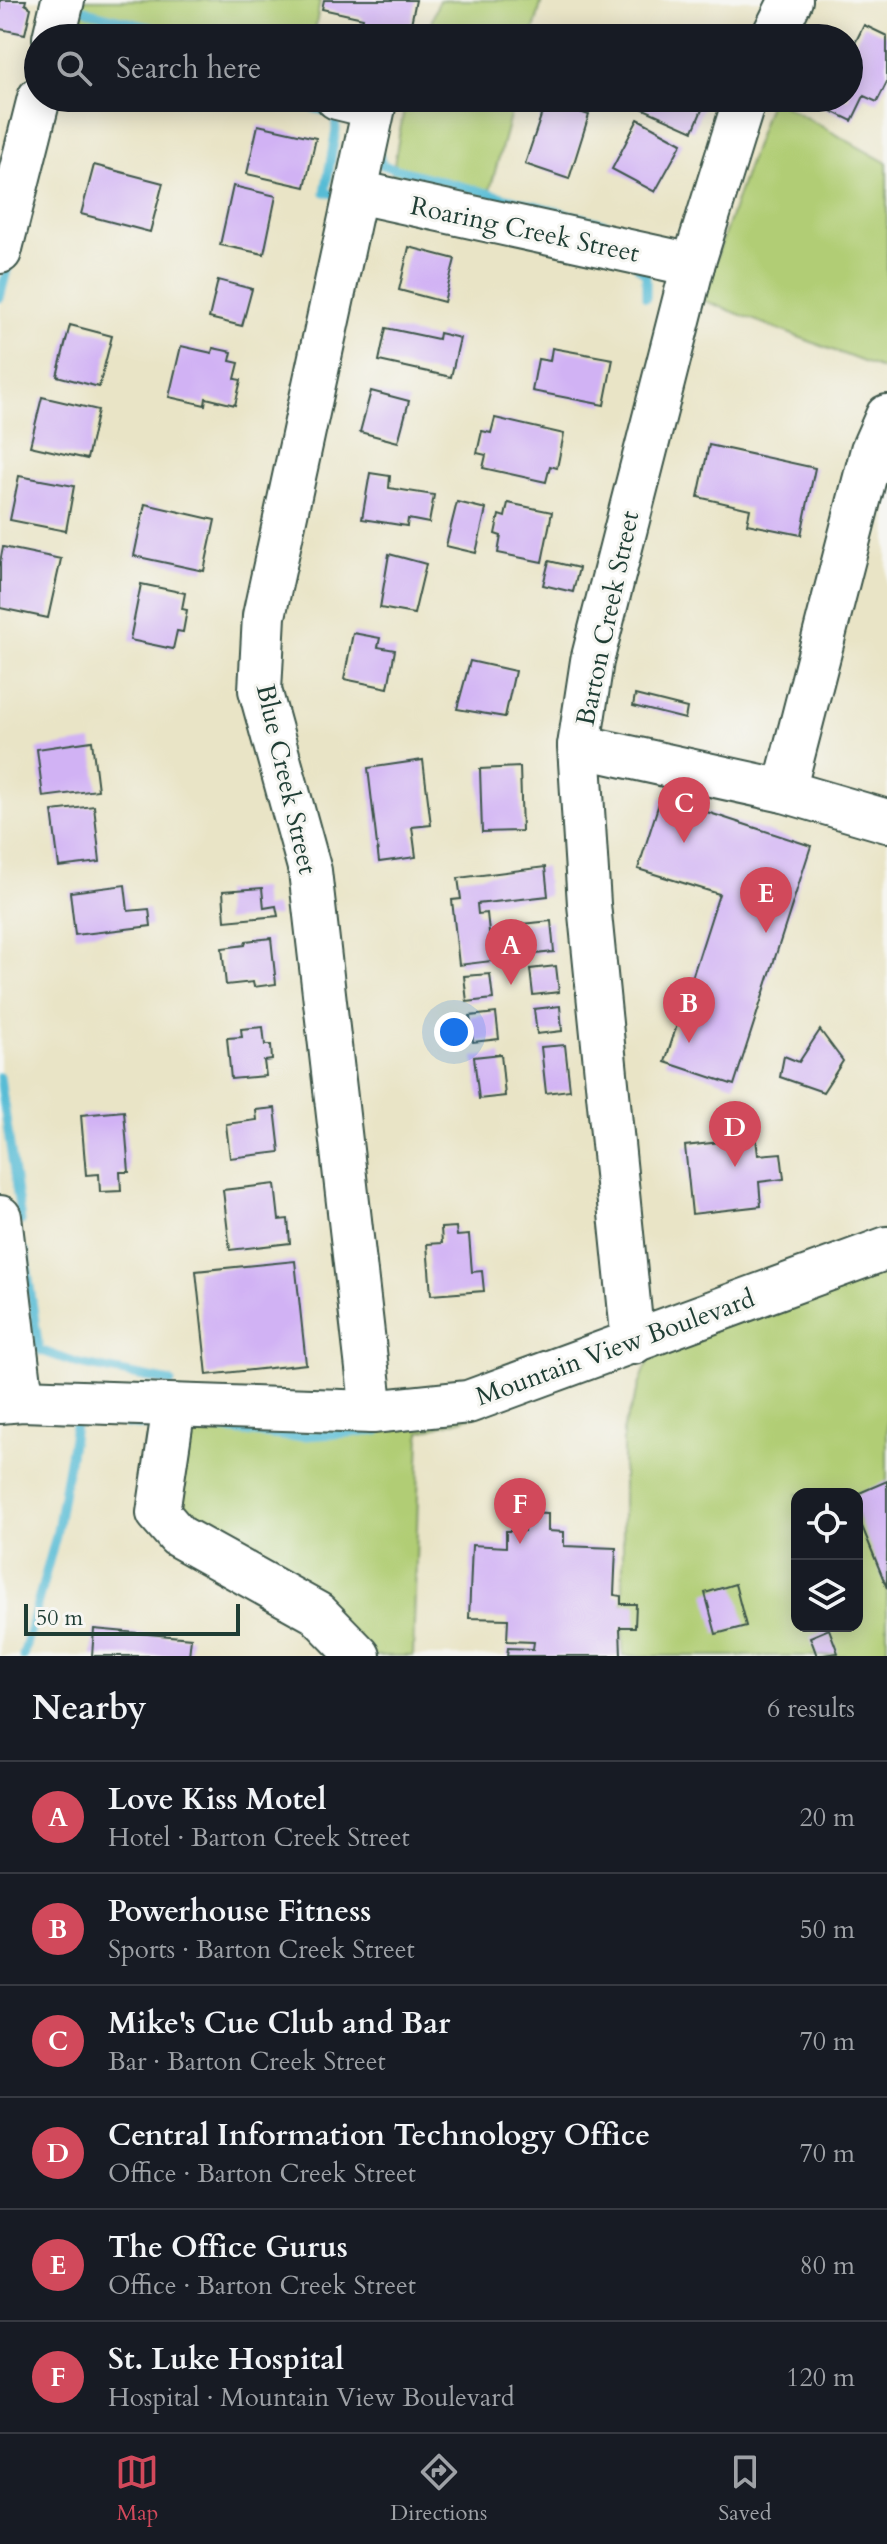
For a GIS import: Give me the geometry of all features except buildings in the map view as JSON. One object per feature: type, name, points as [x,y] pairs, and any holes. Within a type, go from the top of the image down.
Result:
[{"type":"street","points":[[779,24],[791,0]]},
{"type":"street","points":[[0,252],[35,112]]},
{"type":"street","name":"Blue Creek Street","points":[[355,112],[357,192],[264,616],[260,690],[310,871],[372,1412]]},
{"type":"street","name":"Barton Creek Street","points":[[633,1343],[589,904],[579,746],[592,661],[693,265],[741,112]]},
{"type":"street","name":"Roaring Creek Street","points":[[357,192],[693,265]]},
{"type":"street","points":[[784,791],[872,450],[887,416]]},
{"type":"street","points":[[579,746],[784,791],[887,821]]},
{"type":"street","points":[[0,1217],[11,1401]]},
{"type":"street","name":"Mountain View Boulevard","points":[[11,1401],[372,1412],[468,1402],[887,1248]]},
{"type":"street","points":[[174,1406],[158,1513],[178,1536],[317,1613],[359,1656]]},
{"type":"green space","points":[[71,0],[320,0],[316,24],[66,24]]},
{"type":"green space","points":[[439,0],[542,0],[536,24],[431,24]]},
{"type":"green space","points":[[403,112],[511,112],[487,201],[392,175]]},
{"type":"green space","points":[[766,112],[796,112],[887,163],[887,371],[702,300]]},
{"type":"green space","points":[[887,1229],[887,1656],[623,1656],[623,1430],[651,1353],[490,1411],[420,1432],[413,1656],[350,1656],[172,1511],[174,1406],[372,1411],[653,1318]]},
{"type":"waterway","points":[[76,1],[79,7],[90,12],[138,24]]},
{"type":"waterway","points":[[328,112],[335,114],[336,130],[325,192],[333,194]]},
{"type":"waterway","points":[[380,156],[382,165],[621,228]]},
{"type":"waterway","points":[[0,298],[9,263]]},
{"type":"waterway","points":[[638,267],[646,274],[646,297]]},
{"type":"waterway","points":[[0,1077],[21,1221]]},
{"type":"waterway","points":[[25,1251],[39,1350],[79,1364],[171,1382]]},
{"type":"waterway","points":[[23,1656],[56,1536],[76,1420],[83,1421]]},
{"type":"waterway","points":[[126,1424],[156,1427]]},
{"type":"waterway","points":[[197,1427],[290,1437],[378,1431]]},
{"type":"place","name":"Mike's Cue Club and Bar","points":[[684,843]]},
{"type":"place","name":"The Office Gurus","points":[[766,933]]},
{"type":"place","name":"Love Kiss Motel","points":[[511,985]]},
{"type":"place","name":"Powerhouse Fitness","points":[[689,1043]]},
{"type":"place","name":"Central Information Technology Office","points":[[735,1167]]},
{"type":"place","name":"St. Luke Hospital","points":[[520,1544]]}]
